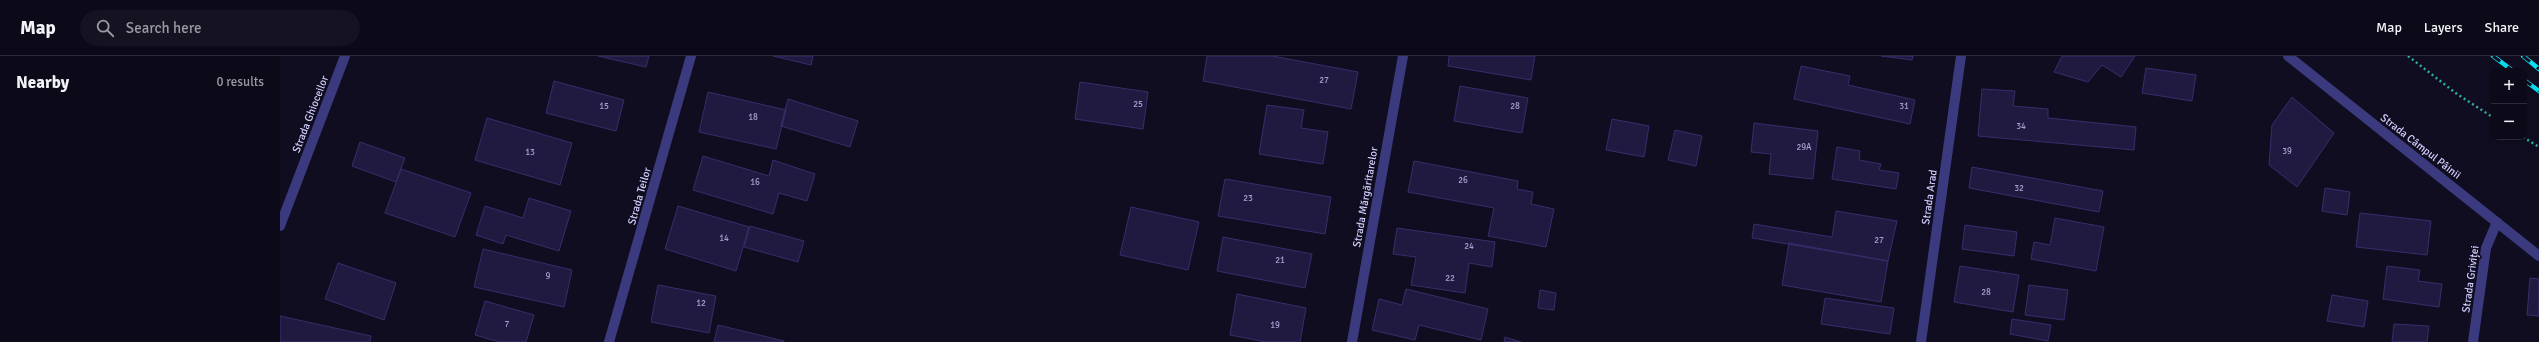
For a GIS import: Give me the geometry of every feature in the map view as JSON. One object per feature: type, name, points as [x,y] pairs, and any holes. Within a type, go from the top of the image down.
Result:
[{"type":"street","name":"Strada Ghioceilor","points":[[280,226],[345,56]]},
{"type":"street","name":"Strada Teilor","points":[[609,342],[691,56]]},
{"type":"street","name":"Strada Mărgăritarelor","points":[[1352,342],[1403,56]]},
{"type":"street","name":"Strada Arad","points":[[1921,342],[1961,56]]},
{"type":"street","name":"Strada Câmpul Pâinii","points":[[2288,56],[2539,256]]},
{"type":"street","name":"Strada Griviței","points":[[2473,342],[2486,248],[2497,222]]},
{"type":"path","points":[[2408,56],[2457,94],[2491,116]]},
{"type":"path","points":[[2527,140],[2539,147]]},
{"type":"building","points":[[598,56],[649,56],[646,67]]},
{"type":"building","points":[[773,56],[813,56],[811,65]]},
{"type":"building","points":[[1207,56],[1272,56],[1358,72],[1351,109],[1203,81]]},
{"type":"building","points":[[1449,56],[1535,56],[1531,80],[1448,66]]},
{"type":"building","points":[[1881,56],[1913,56],[1912,60]]},
{"type":"building","points":[[2062,56],[2135,56],[2121,77],[2102,65],[2088,82],[2054,72]]},
{"type":"building","points":[[1801,66],[1850,76],[1848,85],[1915,100],[1910,124],[1794,99]]},
{"type":"building","points":[[2146,68],[2196,75],[2192,101],[2142,93]]},
{"type":"building","points":[[554,81],[624,100],[616,131],[546,113]]},
{"type":"building","points":[[1080,82],[1148,92],[1143,129],[1075,119]]},
{"type":"building","points":[[1460,86],[1528,98],[1522,133],[1454,121]]},
{"type":"building","points":[[1982,89],[2015,91],[2013,106],[2048,109],[2048,118],[2136,127],[2134,150],[1978,136]]},
{"type":"building","points":[[708,92],[786,110],[776,149],[699,132]]},
{"type":"building","points":[[2292,97],[2334,133],[2297,187],[2269,165],[2272,125]]},
{"type":"building","points":[[788,99],[858,121],[850,147],[781,126]]},
{"type":"building","points":[[1267,105],[1304,110],[1301,128],[1328,132],[1323,164],[1259,154]]},
{"type":"building","points":[[487,118],[572,143],[560,185],[475,160]]},
{"type":"building","points":[[1612,119],[1649,126],[1644,157],[1606,150]]},
{"type":"building","points":[[1754,123],[1818,131],[1813,179],[1769,174],[1771,154],[1751,152]]},
{"type":"building","points":[[1675,130],[1702,136],[1696,166],[1668,160]]},
{"type":"building","points":[[360,142],[405,158],[396,182],[352,166]]},
{"type":"building","points":[[1837,147],[1860,151],[1859,160],[1881,164],[1879,170],[1899,173],[1896,189],[1832,179]]},
{"type":"building","points":[[703,156],[769,176],[773,160],[815,174],[807,201],[779,193],[773,214],[693,190]]},
{"type":"building","points":[[1414,161],[1518,181],[1517,189],[1533,192],[1531,204],[1554,209],[1546,247],[1488,236],[1494,208],[1408,192]]},
{"type":"building","points":[[1972,167],[2103,191],[2099,212],[1969,188]]},
{"type":"building","points":[[401,169],[471,193],[455,237],[385,213]]},
{"type":"building","points":[[1225,179],[1331,197],[1325,234],[1218,216]]},
{"type":"building","points":[[2325,188],[2350,192],[2347,215],[2322,211]]},
{"type":"building","points":[[529,198],[571,211],[559,251],[506,235],[503,244],[476,235],[485,206],[523,218]]},
{"type":"building","points":[[678,206],[749,227],[736,271],[665,249]]},
{"type":"building","points":[[1131,207],[1199,222],[1188,270],[1120,255]]},
{"type":"building","points":[[1836,211],[1897,221],[1888,261],[1752,238],[1754,224],[1832,237]]},
{"type":"building","points":[[2360,213],[2431,221],[2427,255],[2356,247]]},
{"type":"building","points":[[2055,218],[2104,227],[2096,271],[2031,259],[2034,242],[2050,245]]},
{"type":"building","points":[[1965,225],[2017,232],[2014,256],[1962,249]]},
{"type":"building","points":[[750,226],[804,241],[798,262],[744,247]]},
{"type":"building","points":[[1397,228],[1495,242],[1492,267],[1469,263],[1465,293],[1411,285],[1416,257],[1393,254]]},
{"type":"building","points":[[1223,237],[1312,254],[1305,288],[1217,271]]},
{"type":"building","points":[[1789,243],[1888,261],[1881,302],[1782,285]]},
{"type":"building","points":[[483,249],[572,270],[564,307],[474,287]]},
{"type":"building","points":[[338,263],[396,283],[384,320],[325,299]]},
{"type":"building","points":[[1960,266],[2019,275],[2013,312],[1954,302]]},
{"type":"building","points":[[2387,266],[2420,270],[2418,281],[2442,284],[2439,307],[2383,299]]},
{"type":"building","points":[[2530,278],[2539,279],[2539,316],[2527,315]]},
{"type":"building","points":[[658,285],[716,296],[709,333],[651,322]]},
{"type":"building","points":[[2029,285],[2068,290],[2064,320],[2025,315]]},
{"type":"building","points":[[1406,289],[1488,309],[1481,340],[1419,325],[1415,340],[1372,330],[1379,299],[1402,305]]},
{"type":"building","points":[[1540,290],[1556,293],[1554,310],[1538,308]]},
{"type":"building","points":[[1237,294],[1306,308],[1300,342],[1266,342],[1230,335]]},
{"type":"building","points":[[2332,295],[2368,301],[2364,327],[2327,321]]},
{"type":"building","points":[[1825,298],[1894,308],[1890,334],[1821,324]]},
{"type":"building","points":[[485,301],[534,315],[526,342],[500,342],[475,335]]},
{"type":"building","points":[[280,316],[371,336],[370,342],[280,342]]},
{"type":"building","points":[[2012,319],[2051,325],[2048,341],[2010,334]]},
{"type":"building","points":[[2394,324],[2429,326],[2427,342],[2392,342]]},
{"type":"building","points":[[718,325],[784,341],[784,342],[714,342]]},
{"type":"building","points":[[1505,337],[1521,342],[1504,342]]},
{"type":"railway","points":[[2493,56],[2509,68]]},
{"type":"railway","points":[[2523,56],[2539,69]]},
{"type":"railway","points":[[2527,82],[2539,91]]}]
